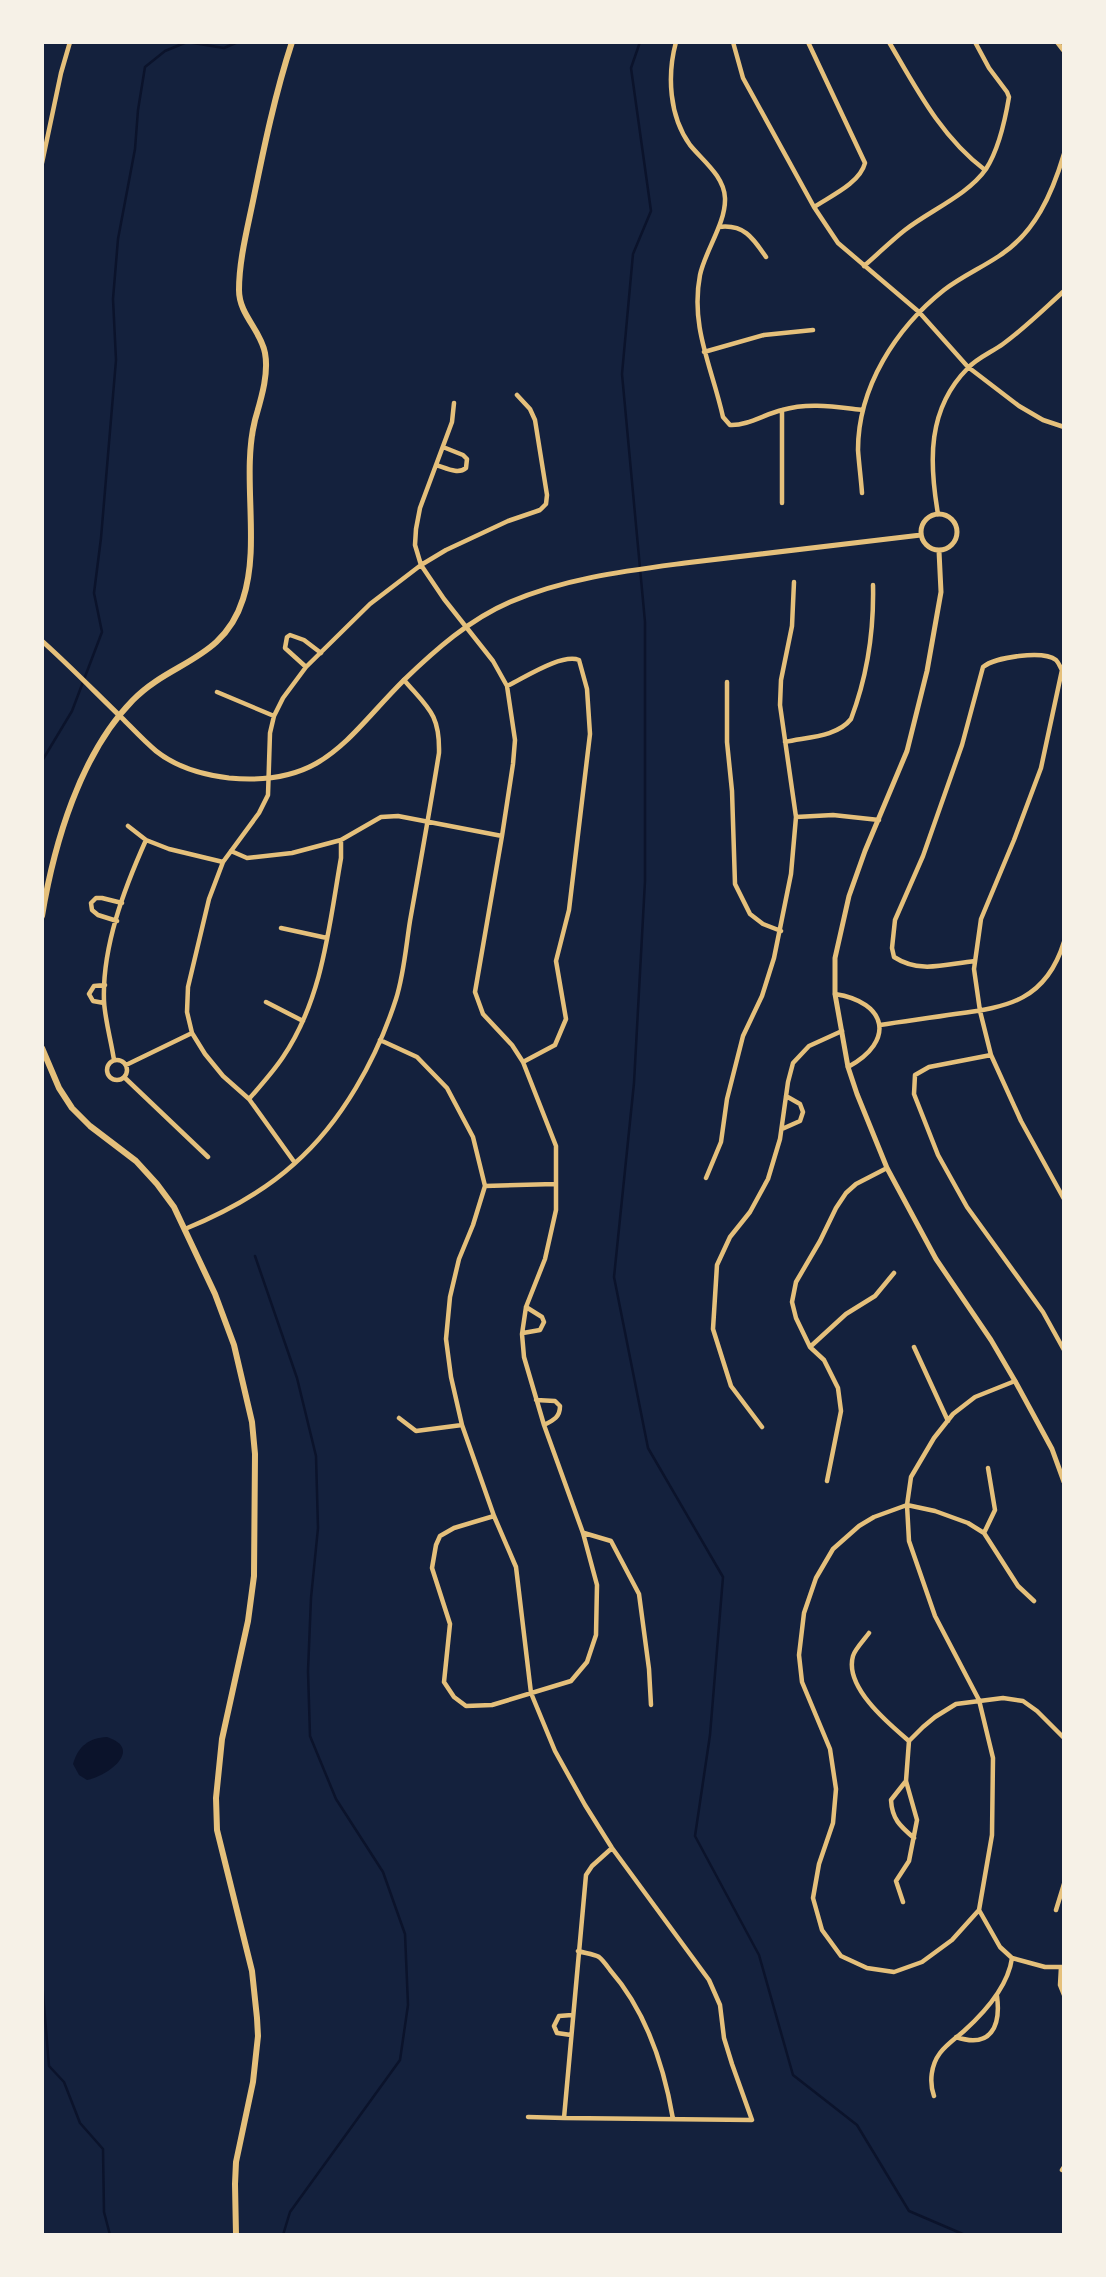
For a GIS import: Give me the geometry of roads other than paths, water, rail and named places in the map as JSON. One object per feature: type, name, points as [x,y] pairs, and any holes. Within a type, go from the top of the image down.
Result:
[{"type":"main road","points":[[42,916],[59,842],[72,803],[110,727],[132,700],[149,685],[203,654],[215,644],[227,630],[243,601],[249,560],[252,442],[267,365],[265,349],[242,306],[239,291],[243,253],[260,167],[277,89],[292,42]]},
{"type":"main road","points":[[42,1048],[59,1088],[72,1108],[90,1126],[136,1161],[174,1207],[215,1294],[234,1345],[248,1400],[255,1454],[254,1576],[246,1632],[222,1739],[216,1798],[217,1830],[252,1971],[258,2036],[253,2082],[236,2162],[236,2235]]},
{"type":"street","points":[[42,163],[70,42]]},
{"type":"street","points":[[676,42],[671,71],[674,109],[691,146],[716,174],[725,198],[719,227],[701,272],[698,290],[698,327],[723,416],[730,425],[738,426],[782,410],[806,405],[863,410]]},
{"type":"street","points":[[733,42],[743,78],[814,206],[838,243],[919,313],[968,367],[1019,406],[1043,420],[1064,427]]},
{"type":"street","points":[[808,42],[865,163],[863,172],[850,183],[814,206]]},
{"type":"street","points":[[889,42],[930,112],[970,159],[985,170]]},
{"type":"street","points":[[864,266],[904,230],[961,192],[985,170],[1000,135],[1009,97],[975,42]]},
{"type":"street","points":[[1057,42],[1064,51]]},
{"type":"street","points":[[862,493],[858,449],[863,410],[873,379],[893,344],[945,288],[1001,255],[1015,243],[1043,209],[1064,154]]},
{"type":"street","points":[[719,227],[740,228],[752,237],[766,257]]},
{"type":"street","points":[[938,514],[931,466],[933,438],[941,411],[954,387],[968,367],[1003,344],[1064,291]]},
{"type":"street","points":[[704,352],[764,335],[813,330]]},
{"type":"street","points":[[295,1163],[249,1099],[223,1076],[192,1033],[187,1012],[188,988],[209,899],[223,862],[268,795],[270,733],[274,716],[283,698],[306,667],[370,604],[421,565],[474,536],[540,510],[546,504],[547,495],[535,420],[530,409],[517,395]]},
{"type":"street","points":[[454,403],[452,422],[420,508],[415,545],[421,565],[493,661],[508,686],[515,740],[513,764],[475,992],[483,1014],[512,1045],[523,1062],[556,1146],[556,1210],[545,1259],[526,1307],[522,1334],[524,1357],[544,1425],[583,1533],[597,1585],[596,1635],[587,1662],[571,1681],[492,1705],[467,1706],[454,1697],[444,1682],[450,1624],[432,1568],[440,1536],[454,1528],[494,1516]]},
{"type":"street","points":[[782,410],[782,503]]},
{"type":"street","points":[[436,465],[457,472],[466,468],[467,459],[463,455],[443,447]]},
{"type":"street","points":[[938,514],[955,523],[957,534],[949,548],[939,551],[928,547],[921,536],[924,522],[938,514]]},
{"type":"street","points":[[44,643],[157,752],[207,775],[269,779],[304,769],[326,758],[345,744],[404,680],[466,627],[529,594],[566,582],[610,573],[743,555],[921,536]]},
{"type":"street","points":[[939,551],[941,592],[927,671],[907,751],[849,896],[835,958],[835,994],[848,1067],[887,1168],[936,1259],[991,1340],[1015,1381],[1052,1449],[1064,1482]]},
{"type":"street","points":[[706,1178],[721,1142],[743,1036],[762,996],[781,931],[791,874],[796,817],[780,705],[781,680],[792,626],[794,582]]},
{"type":"street","points":[[785,742],[837,731],[845,727],[851,719],[867,660],[873,615],[873,585]]},
{"type":"street","points":[[306,667],[285,648],[287,637],[296,636],[321,653]]},
{"type":"street","points":[[975,961],[922,968],[907,965],[894,957],[892,948],[895,920],[923,856],[962,746],[983,667],[998,659],[1044,656],[1056,660],[1062,670],[1051,726],[1041,768],[981,919],[974,970],[991,1055],[1021,1121],[1064,1199]]},
{"type":"street","points":[[508,686],[572,657],[579,660],[582,666],[589,705],[590,734],[577,858],[569,910],[556,961],[566,1018],[555,1045],[523,1062]]},
{"type":"street","points":[[185,1229],[257,1191],[295,1163],[344,1105],[380,1040],[397,997],[439,753],[440,732],[434,714],[404,680]]},
{"type":"street","points":[[727,682],[727,742],[732,791],[735,884],[750,914],[763,924],[781,931]]},
{"type":"street","points":[[217,692],[274,716]]},
{"type":"street","points":[[796,817],[833,815],[879,820]]},
{"type":"street","points":[[231,851],[247,858],[292,853],[341,840],[381,817],[398,816],[502,836]]},
{"type":"street","points":[[128,826],[146,840],[169,849],[223,862]]},
{"type":"street","points":[[114,1060],[104,1003],[104,985],[122,903],[146,840]]},
{"type":"street","points":[[249,1099],[283,1057],[303,1021],[320,977],[341,858],[341,840]]},
{"type":"street","points":[[117,921],[98,915],[92,910],[91,903],[96,898],[102,898],[122,903]]},
{"type":"street","points":[[281,928],[327,939]]},
{"type":"street","points":[[880,1025],[981,1011],[1024,999],[1051,973],[1064,942]]},
{"type":"street","points":[[104,985],[94,986],[89,994],[93,1001],[104,1003]]},
{"type":"street","points":[[835,994],[853,997],[867,1005],[875,1013],[880,1025],[873,1049],[864,1059],[848,1067]]},
{"type":"street","points":[[266,1002],[303,1021]]},
{"type":"street","points":[[762,1427],[732,1385],[713,1329],[717,1265],[730,1237],[750,1212],[768,1180],[782,1129],[793,1063],[809,1046],[842,1031]]},
{"type":"street","points":[[126,1065],[192,1033]]},
{"type":"street","points":[[380,1040],[417,1057],[447,1088],[473,1137],[485,1186],[459,1259],[450,1297],[446,1339],[462,1425],[494,1516],[516,1567],[531,1693],[555,1751],[612,1847],[709,1980],[720,2005],[724,2038],[752,2120],[528,2117]]},
{"type":"street","points":[[991,1055],[929,1067],[915,1075],[914,1094],[938,1155],[967,1207],[1043,1311],[1064,1350]]},
{"type":"street","points":[[114,1060],[120,1060],[126,1065],[127,1072],[124,1077],[113,1080],[108,1075],[108,1064],[114,1060]]},
{"type":"street","points":[[124,1077],[208,1157]]},
{"type":"street","points":[[782,1129],[800,1121],[803,1112],[800,1104],[786,1096]]},
{"type":"street","points":[[827,1481],[841,1411],[838,1388],[824,1360],[810,1347],[792,1302],[796,1282],[836,1208],[856,1184],[887,1168]]},
{"type":"street","points":[[485,1186],[555,1184]]},
{"type":"street","points":[[810,1347],[846,1314],[875,1296],[894,1273]]},
{"type":"street","points":[[522,1334],[540,1330],[544,1324],[542,1317],[526,1307]]},
{"type":"street","points":[[914,1347],[948,1420]]},
{"type":"street","points":[[1015,1381],[975,1397],[948,1420],[911,1477],[907,1505],[909,1541],[935,1616],[979,1700],[993,1758],[992,1835],[979,1910],[952,1940],[922,1962],[894,1972],[867,1968],[841,1956],[822,1930],[813,1898],[819,1864],[833,1823],[836,1789],[830,1749],[802,1682],[799,1655],[804,1613],[816,1578],[833,1549],[859,1526],[874,1517],[907,1505],[935,1511],[968,1523],[984,1534],[1018,1586],[1034,1601]]},
{"type":"street","points":[[536,1400],[555,1401],[560,1406],[560,1413],[556,1418],[544,1425]]},
{"type":"street","points":[[399,1418],[416,1432],[462,1425]]},
{"type":"street","points":[[984,1534],[995,1510],[988,1468]]},
{"type":"street","points":[[583,1533],[611,1541],[639,1594],[652,1705]]},
{"type":"street","points":[[869,1633],[853,1656],[853,1673],[876,1714],[909,1741]]},
{"type":"street","points":[[903,1902],[896,1881],[908,1861],[917,1820],[906,1781],[909,1741],[935,1717],[956,1704],[1003,1698],[1023,1701],[1064,1738]]},
{"type":"street","points":[[906,1781],[891,1800],[891,1814],[898,1825],[914,1839]]},
{"type":"street","points":[[564,2118],[586,1875],[612,1847]]},
{"type":"street","points":[[1056,1910],[1064,1884]]},
{"type":"street","points":[[979,1910],[1000,1947],[1012,1958],[1045,1967],[1063,1967],[1060,1985],[1064,1995]]},
{"type":"street","points":[[578,1951],[600,1958],[617,1977],[637,2009],[662,2071],[673,2119]]},
{"type":"street","points":[[933,2096],[931,2077],[938,2056],[997,1995],[1012,1958]]},
{"type":"street","points":[[956,2037],[974,2041],[992,2033],[999,2015],[997,1995]]},
{"type":"street","points":[[571,2035],[557,2033],[554,2026],[559,2016],[572,2015]]},
{"type":"water","points":[[107,1737],[118,1742],[122,1755],[112,1768],[87,1780],[79,1775],[73,1764],[75,1758],[85,1744]]},
{"type":"waterway","points":[[42,761],[72,711],[102,632],[94,593],[116,360],[113,299],[118,239],[135,149],[145,67],[165,51],[187,42],[224,48],[238,42]]},
{"type":"waterway","points":[[640,42],[631,68],[651,211],[633,254],[622,374],[645,622],[645,881],[634,1083],[614,1277],[648,1448],[723,1577],[710,1735],[695,1836],[759,1955],[793,2075],[857,2125],[909,2211],[965,2235]]},
{"type":"waterway","points":[[255,1256],[297,1378],[316,1456],[318,1528],[308,1671],[310,1736],[336,1799],[383,1872],[405,1934],[408,2005],[400,2060],[290,2212],[283,2235]]},
{"type":"waterway","points":[[42,1981],[49,2066],[64,2082],[80,2123],[103,2149],[104,2212],[110,2235]]}]
